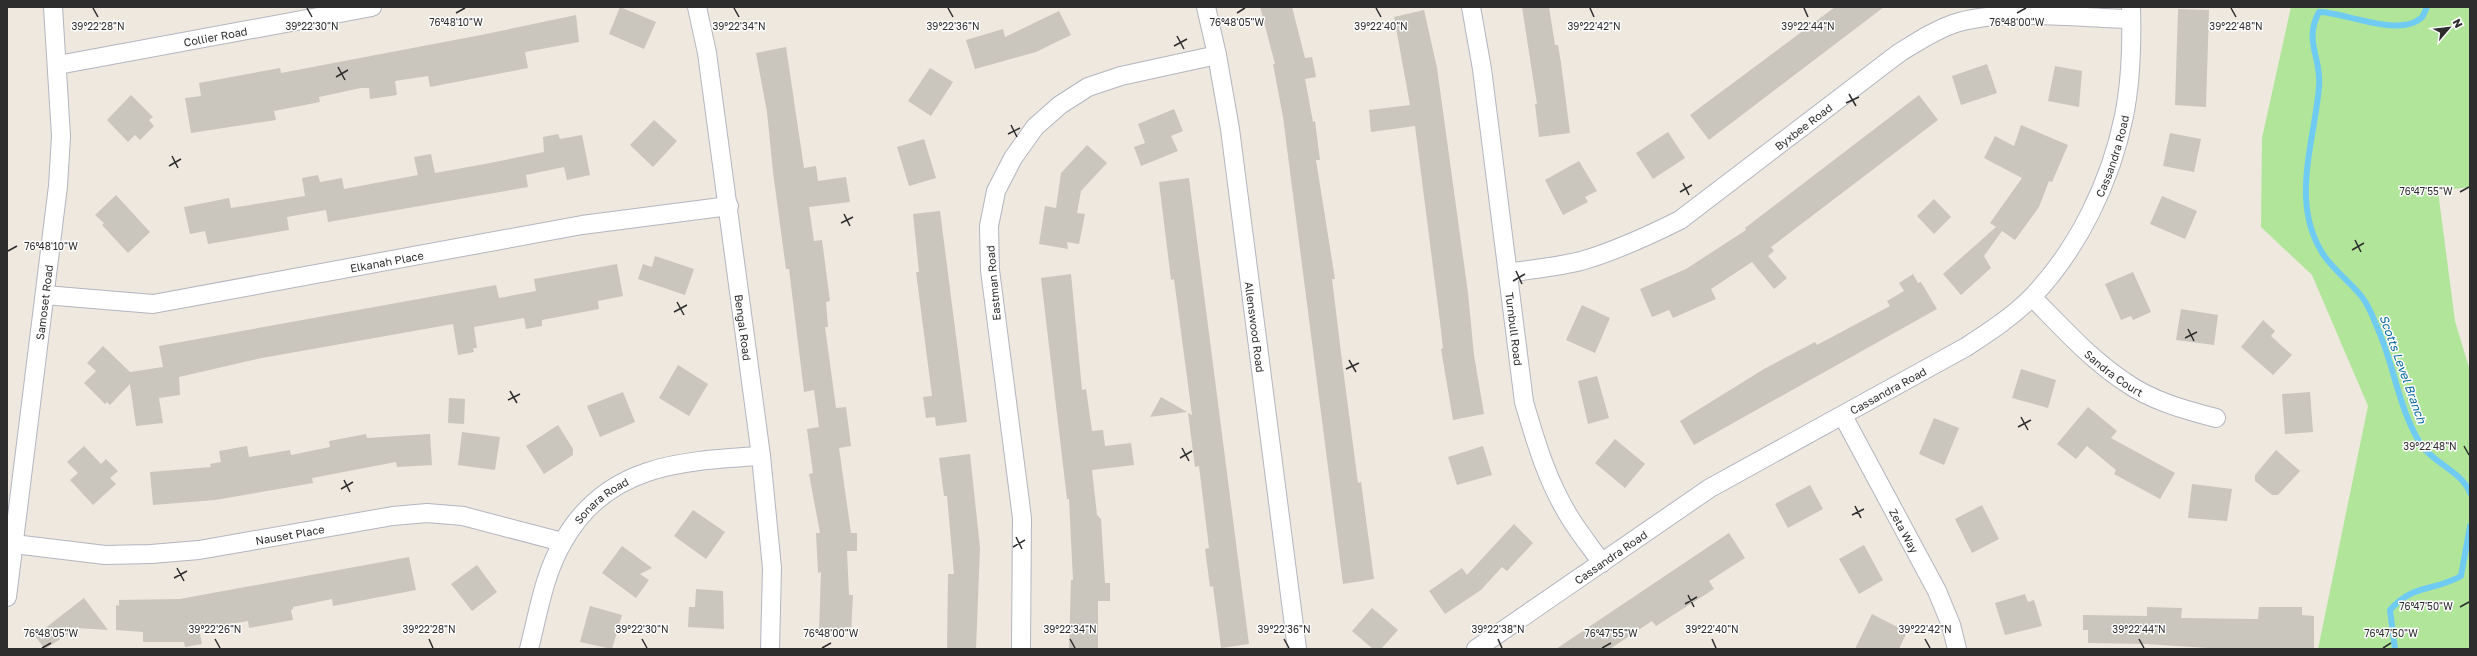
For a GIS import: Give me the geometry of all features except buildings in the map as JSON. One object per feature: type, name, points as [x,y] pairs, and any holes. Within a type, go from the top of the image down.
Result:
[{"type":"street","name":"Samoset Road","points":[[7,597],[58,186],[61,136],[58,65],[53,7]]},
{"type":"street","name":"Collier Road","points":[[58,65],[372,7]]},
{"type":"street","name":"Bengal Road","points":[[698,7],[707,53],[729,206],[762,456],[772,568],[770,649]]},
{"type":"street","name":"Allenswood Road","points":[[1206,7],[1218,55],[1230,129],[1297,649]]},
{"type":"street","name":"Turnbull Road","points":[[1471,7],[1482,69],[1524,402],[1538,450],[1571,520],[1602,563]]},
{"type":"street","name":"Byxbee Road","points":[[1508,273],[1579,261],[1609,252],[1644,239],[1680,220],[1899,53],[1926,36],[1940,30],[1962,23],[2016,16],[2131,13]]},
{"type":"street","name":"Cassandra Road","points":[[1476,649],[1710,488],[1966,347],[2004,322],[2032,297],[2060,262],[2087,219],[2112,164],[2125,115],[2131,13]]},
{"type":"street","name":"Eastman Road","points":[[1021,649],[1022,518],[990,270],[989,226],[996,191],[1013,158],[1035,127],[1060,105],[1077,94],[1088,88],[1120,76],[1218,55]]},
{"type":"street","name":"Elkanah Place","points":[[45,295],[153,304],[582,225],[729,206]]},
{"type":"street","name":"Sandra Court","points":[[2032,297],[2097,360],[2125,383],[2179,408],[2216,418]]},
{"type":"street","name":"Zeta Way","points":[[1843,416],[1937,591],[1951,625],[1957,649]]},
{"type":"street","name":"Sonara Road","points":[[529,649],[549,574],[562,542],[580,515],[601,497],[626,480],[658,468],[688,461],[762,456]]},
{"type":"street","name":"Nauset Place","points":[[14,544],[105,555],[151,554],[199,550],[393,516],[428,513],[463,516],[562,542]]},
{"type":"green space","points":[[2291,7],[2470,7],[2470,187],[2438,191],[2455,321],[2470,371],[2470,649],[2318,649],[2368,406],[2312,275],[2261,227],[2262,138]]},
{"type":"waterway","name":"Scotts Level Branch","points":[[2427,7],[2421,18],[2411,23],[2399,26],[2386,25],[2319,12],[2313,32],[2319,87],[2309,153],[2306,196],[2308,217],[2314,237],[2325,257],[2362,297],[2371,312],[2383,341],[2406,415],[2420,443],[2425,450],[2454,473],[2466,485],[2470,493]]},
{"type":"waterway","name":"Scotts Level Branch","points":[[2395,649],[2390,610],[2399,601],[2407,596],[2451,581],[2461,576],[2470,526]]}]
